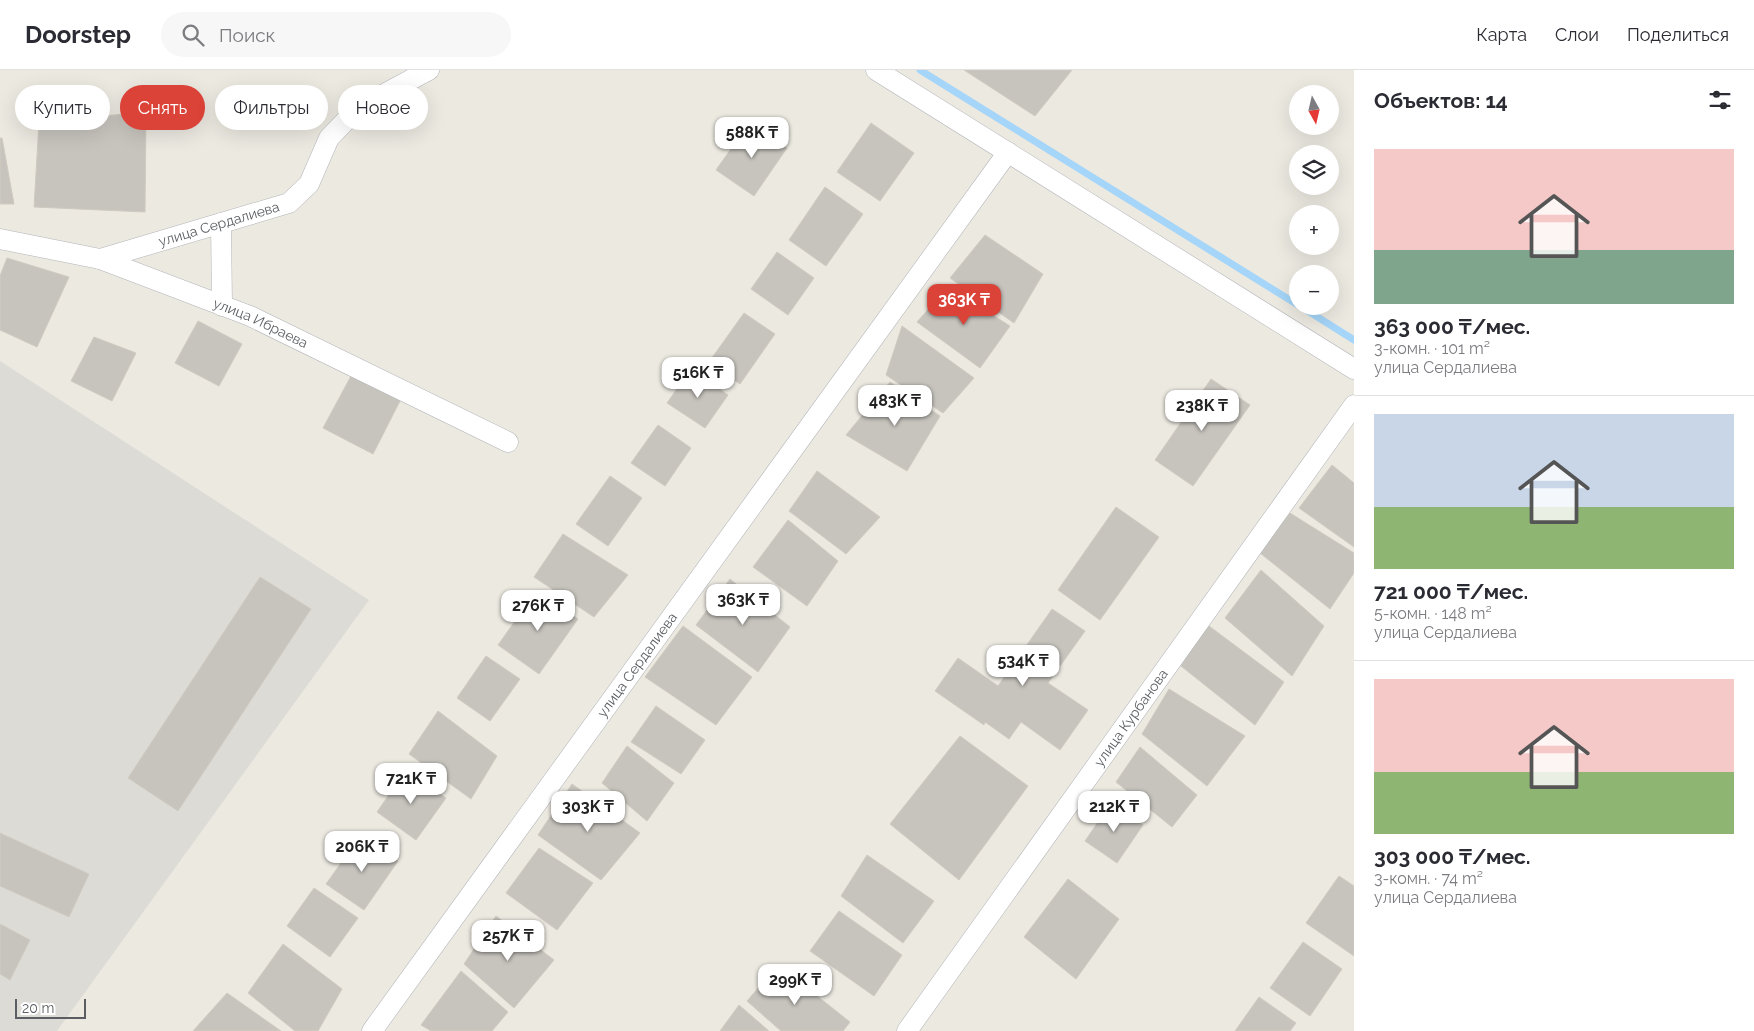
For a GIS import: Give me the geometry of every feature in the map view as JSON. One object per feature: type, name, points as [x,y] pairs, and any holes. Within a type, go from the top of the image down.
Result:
[{"type":"street","name":"улица Сердалиева","points":[[100,258],[289,203],[309,184],[329,138],[358,108],[429,70]]},
{"type":"street","points":[[876,70],[1354,369]]},
{"type":"street","name":"улица Сердалиева","points":[[372,1031],[1008,152]]},
{"type":"street","points":[[221,223],[222,306]]},
{"type":"street","name":"улица Ибраева","points":[[0,239],[100,258],[250,316],[508,442]]},
{"type":"street","name":"улица Курбанова","points":[[907,1031],[1354,405]]},
{"type":"shaded area","points":[[0,361],[369,600],[57,1031],[0,1031]]},
{"type":"building","points":[[964,70],[1072,70],[1035,116]]},
{"type":"building","points":[[120,114],[120,130],[146,130],[145,212],[34,207],[39,130],[110,130],[110,115]]},
{"type":"building","points":[[750,122],[787,148],[754,196],[716,170]]},
{"type":"building","points":[[871,123],[914,153],[880,201],[837,172]]},
{"type":"building","points":[[0,138],[2,138],[14,204],[0,204]]},
{"type":"building","points":[[825,187],[863,214],[826,266],[789,240]]},
{"type":"building","points":[[985,235],[1043,274],[1014,323],[950,278]]},
{"type":"building","points":[[777,252],[814,278],[788,315],[751,289]]},
{"type":"building","points":[[7,258],[69,277],[37,347],[0,330],[0,276]]},
{"type":"building","points":[[948,287],[1010,326],[980,368],[917,322]]},
{"type":"building","points":[[744,313],[775,334],[740,384],[709,362]]},
{"type":"building","points":[[198,321],[242,344],[219,386],[175,363]]},
{"type":"building","points":[[902,326],[974,378],[943,413],[886,375]]},
{"type":"building","points":[[94,337],[136,353],[112,401],[71,381]]},
{"type":"building","points":[[691,369],[728,395],[705,428],[667,403]]},
{"type":"building","points":[[351,376],[400,401],[373,454],[323,428]]},
{"type":"building","points":[[1211,379],[1250,405],[1193,486],[1155,460]]},
{"type":"building","points":[[890,382],[940,416],[907,471],[846,435]]},
{"type":"building","points":[[658,425],[691,448],[665,486],[631,463]]},
{"type":"building","points":[[1332,465],[1354,483],[1354,547],[1299,508]]},
{"type":"building","points":[[817,471],[880,517],[846,554],[789,511]]},
{"type":"building","points":[[610,476],[642,498],[608,546],[576,524]]},
{"type":"building","points":[[1116,507],[1159,537],[1100,620],[1058,590]]},
{"type":"building","points":[[1290,513],[1354,553],[1354,573],[1330,609],[1260,553]]},
{"type":"building","points":[[788,520],[838,561],[807,606],[753,567]]},
{"type":"building","points":[[563,534],[628,575],[594,617],[534,577]]},
{"type":"building","points":[[1261,570],[1324,626],[1292,676],[1225,618]]},
{"type":"building","points":[[260,577],[311,609],[178,811],[128,778]]},
{"type":"building","points":[[730,579],[790,627],[758,672],[696,625]]},
{"type":"building","points":[[537,590],[578,619],[539,674],[498,645]]},
{"type":"building","points":[[1052,609],[1085,631],[1048,683],[1088,710],[1060,750],[1021,722],[1009,739],[985,722],[984,725],[935,691],[958,658],[998,686]]},
{"type":"building","points":[[1205,623],[1284,682],[1255,725],[1181,666]]},
{"type":"building","points":[[683,626],[752,677],[716,725],[645,677]]},
{"type":"building","points":[[486,656],[520,679],[490,721],[457,698]]},
{"type":"building","points":[[1169,689],[1245,736],[1207,786],[1142,734]]},
{"type":"building","points":[[656,706],[705,740],[681,774],[631,742]]},
{"type":"building","points":[[438,711],[497,756],[471,799],[409,754]]},
{"type":"building","points":[[960,736],[1028,786],[959,880],[890,824]]},
{"type":"building","points":[[627,746],[674,783],[647,821],[602,783]]},
{"type":"building","points":[[1140,747],[1197,795],[1172,827],[1116,782]]},
{"type":"building","points":[[406,770],[446,798],[416,840],[377,812]]},
{"type":"building","points":[[572,784],[640,833],[601,880],[538,835]]},
{"type":"building","points":[[1111,803],[1143,825],[1117,863],[1085,841]]},
{"type":"building","points":[[0,833],[89,874],[69,917],[0,886]]},
{"type":"building","points":[[361,835],[398,861],[364,910],[326,884]]},
{"type":"building","points":[[539,848],[593,883],[557,930],[506,893]]},
{"type":"building","points":[[867,855],[934,901],[903,943],[841,896]]},
{"type":"building","points":[[1339,876],[1354,886],[1354,956],[1306,923]]},
{"type":"building","points":[[1068,879],[1119,919],[1076,979],[1024,937]]},
{"type":"building","points":[[314,888],[358,918],[330,957],[287,926]]},
{"type":"building","points":[[839,911],[902,955],[874,996],[810,951]]},
{"type":"building","points":[[496,916],[554,960],[514,1008],[464,964]]},
{"type":"building","points":[[0,924],[30,940],[10,980],[0,974]]},
{"type":"building","points":[[1303,942],[1342,969],[1310,1016],[1270,988]]},
{"type":"building","points":[[283,944],[342,989],[318,1031],[295,1031],[248,993]]},
{"type":"building","points":[[778,965],[850,1022],[843,1031],[781,1031],[747,1001]]},
{"type":"building","points":[[461,971],[508,1012],[492,1031],[431,1031],[421,1025]]},
{"type":"building","points":[[227,993],[281,1031],[193,1031]]},
{"type":"building","points":[[1259,997],[1296,1023],[1290,1031],[1235,1031]]},
{"type":"building","points":[[739,1005],[769,1031],[720,1031]]},
{"type":"waterway","points":[[920,70],[1289,299]]},
{"type":"waterway","points":[[1314,315],[1354,340]]}]
